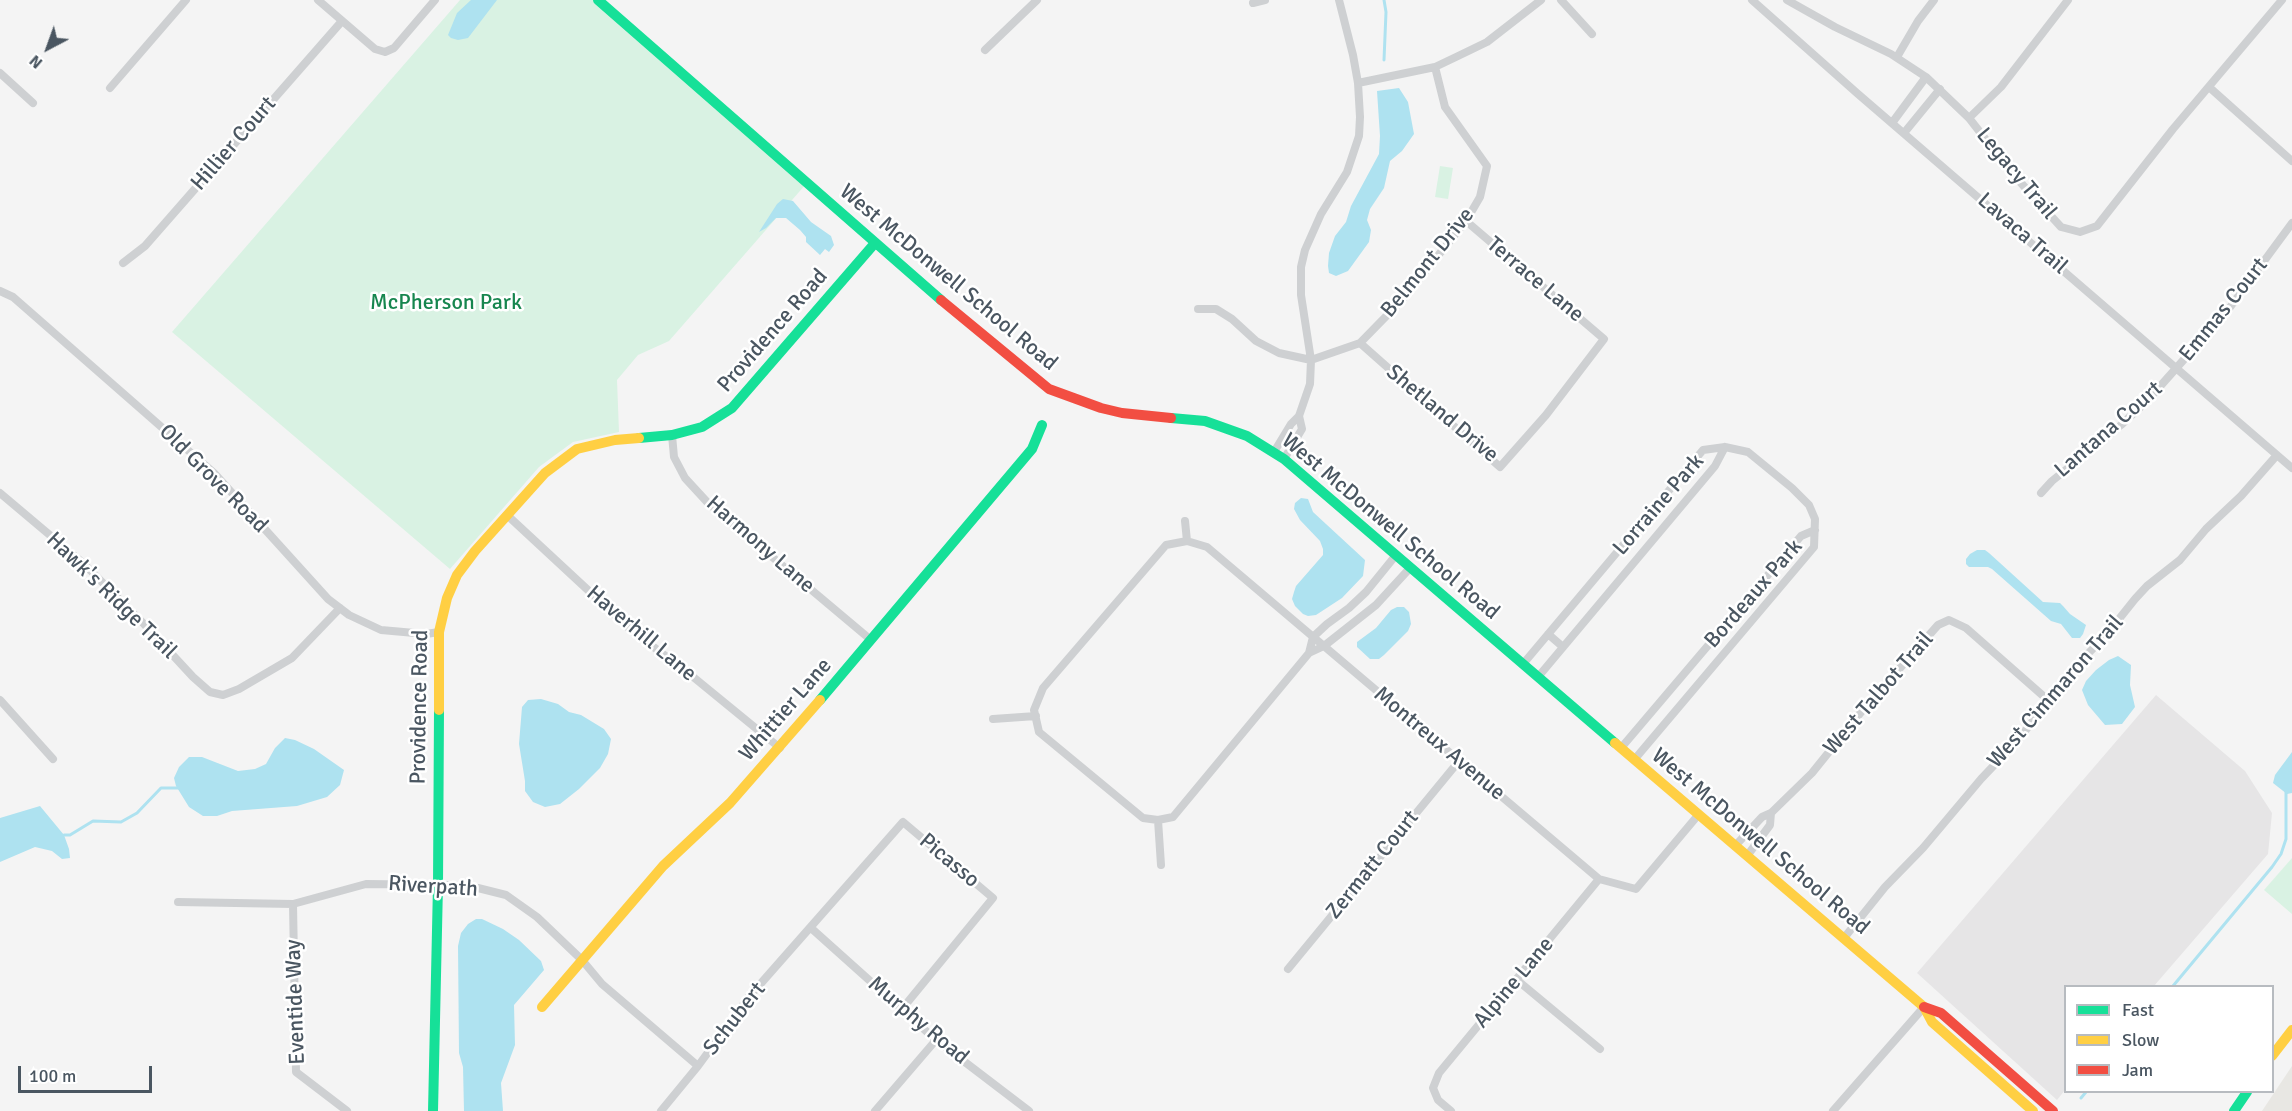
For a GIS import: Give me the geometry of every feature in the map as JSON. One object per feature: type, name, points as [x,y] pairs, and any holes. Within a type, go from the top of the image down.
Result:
[{"type":"main road","name":"West McDonwell School Road","points":[[598,0],[951,309],[1049,389],[1101,408],[1122,413],[1205,421],[1247,436],[1284,459],[1924,1007],[1932,1022],[2033,1111]]},
{"type":"main road","name":"Providence Road","points":[[433,1111],[438,885],[439,632],[447,598],[457,575],[545,473],[577,449],[615,440],[672,435],[702,427],[732,408],[875,243]]},
{"type":"main road","name":"Whittier Lane","points":[[542,1008],[663,866],[730,803],[780,748],[1032,449],[1042,425]]},
{"type":"main road","name":"West McDonwell School Road","points":[[1924,1007],[1941,1013],[2053,1111]]},
{"type":"main road","points":[[2274,1053],[2292,1030]]},
{"type":"main road","points":[[2234,1111],[2246,1093]]},
{"type":"street","points":[[110,88],[186,0]]},
{"type":"street","points":[[318,0],[375,49],[384,52],[394,48],[435,0]]},
{"type":"street","points":[[985,50],[1037,0]]},
{"type":"street","points":[[1253,3],[1265,0]]},
{"type":"street","points":[[1274,452],[1291,424],[1299,416],[1310,384],[1311,360],[1301,295],[1301,267],[1311,234],[1347,172],[1359,136],[1358,83],[1339,0]]},
{"type":"street","points":[[1358,83],[1435,67],[1487,42],[1541,0]]},
{"type":"street","points":[[1561,0],[1592,34]]},
{"type":"street","name":"Lavaca Trail","points":[[1752,0],[2292,468]]},
{"type":"street","name":"Legacy Trail","points":[[1787,0],[1835,27],[1897,57],[1926,77],[1970,118],[2011,172],[2061,227],[2080,232],[2097,226],[2173,129],[2282,0]]},
{"type":"street","points":[[1897,57],[1918,21],[1934,0]]},
{"type":"street","points":[[1970,118],[2001,87],[2068,0]]},
{"type":"street","name":"Hillier Court","points":[[123,263],[145,246],[342,21]]},
{"type":"street","name":"Belmont Drive","points":[[1311,360],[1360,343],[1402,300],[1466,222],[1480,197],[1487,166],[1445,107],[1435,67]]},
{"type":"street","points":[[0,74],[33,102]]},
{"type":"street","points":[[1892,123],[1926,77]]},
{"type":"street","points":[[2209,87],[2292,161]]},
{"type":"street","points":[[1904,133],[1940,89]]},
{"type":"street","name":"Terrace Lane","points":[[1466,222],[1604,339],[1546,415]]},
{"type":"street","name":"Emmas Court","points":[[2177,367],[2247,286],[2292,223]]},
{"type":"street","name":"Old Grove Road","points":[[0,291],[13,297],[214,473],[328,599],[381,630],[426,634],[439,632]]},
{"type":"street","points":[[1198,309],[1216,309],[1256,340],[1279,353],[1311,360]]},
{"type":"street","name":"Shetland Drive","points":[[1360,343],[1500,467],[1546,415]]},
{"type":"street","name":"Lantana Court","points":[[2041,493],[2052,481],[2141,407],[2177,367]]},
{"type":"street","points":[[1284,459],[1302,429],[1299,416]]},
{"type":"street","name":"Harmony Lane","points":[[672,435],[674,457],[685,478],[708,503],[871,640]]},
{"type":"street","points":[[1725,447],[1748,452],[1792,488],[1809,505],[1815,519],[1815,530]]},
{"type":"street","name":"Lorraine Park","points":[[1523,664],[1703,450],[1725,447]]},
{"type":"street","name":"Lorraine Park","points":[[1538,677],[1715,466],[1725,447]]},
{"type":"street","name":"West Cimmaron Trail","points":[[1844,938],[1885,887],[1923,848],[1981,779],[2017,741],[2079,663],[2119,621],[2135,599],[2147,586],[2180,560],[2277,454]]},
{"type":"street","name":"Hawk's Ridge Trail","points":[[0,493],[83,563],[210,692],[223,695],[239,689],[292,658],[340,608]]},
{"type":"street","name":"Haverhill Lane","points":[[507,515],[631,630],[692,676],[780,748]]},
{"type":"street","points":[[1185,521],[1187,541],[1167,545],[1043,688],[1034,710],[1039,732],[1143,818],[1158,820],[1173,817],[1309,653],[1313,638],[1366,592],[1396,555]]},
{"type":"street","name":"Bordeaux Park","points":[[1621,748],[1801,536],[1815,530],[1814,547],[1634,760]]},
{"type":"street","name":"Montreux Avenue","points":[[1187,541],[1207,547],[1599,879],[1636,889],[1699,814]]},
{"type":"street","points":[[1309,653],[1324,646],[1376,605],[1410,568]]},
{"type":"street","name":"West Talbot Trail","points":[[1735,846],[1762,817],[1771,813],[1812,773],[1862,711],[1938,625],[1949,620],[1966,628],[2049,701]]},
{"type":"street","points":[[1548,634],[1563,647]]},
{"type":"street","points":[[0,700],[53,759]]},
{"type":"street","points":[[993,719],[1036,716]]},
{"type":"street","points":[[1648,716],[1661,727]]},
{"type":"street","name":"Zermatt Court","points":[[1288,969],[1459,761]]},
{"type":"street","name":"West Talbot Trail","points":[[1747,856],[1770,825],[1771,813]]},
{"type":"street","points":[[1158,820],[1161,865]]},
{"type":"street","name":"Picasso","points":[[811,928],[903,822],[993,898],[902,1009]]},
{"type":"street","name":"Alpine Lane","points":[[1451,1111],[1438,1100],[1433,1088],[1439,1073],[1599,879]]},
{"type":"street","name":"Riverpath","points":[[177,902],[293,904],[366,884],[478,888],[506,895],[537,917],[582,960],[602,984],[698,1066]]},
{"type":"street","name":"Eventide Way","points":[[293,904],[296,1072],[347,1111]]},
{"type":"street","name":"Murphy Road","points":[[811,928],[936,1040],[1029,1111]]},
{"type":"street","name":"Schubert","points":[[661,1111],[698,1066],[748,998],[811,928]]},
{"type":"street","points":[[1517,980],[1600,1049]]},
{"type":"street","points":[[1833,1111],[1924,1007]]},
{"type":"street","points":[[875,1111],[936,1040]]},
{"type":"shaded area","points":[[2156,695],[2245,771],[2272,813],[2268,854],[2155,985],[2064,985],[2064,1091],[2057,1100],[1917,973]]},
{"type":"shaded area","points":[[2292,1066],[2292,1111],[2262,1111]]},
{"type":"green space","name":"McPherson Park","points":[[460,0],[598,0],[806,184],[669,341],[638,355],[617,380],[619,432],[573,442],[539,467],[450,569],[172,332]]},
{"type":"green space","points":[[1440,166],[1453,168],[1448,199],[1435,197]]},
{"type":"green space","points":[[2292,858],[2292,914],[2264,890]]},
{"type":"water","points":[[471,0],[497,0],[468,38],[458,40],[451,38],[448,35],[457,13]]},
{"type":"water","points":[[1399,88],[1408,102],[1414,134],[1402,151],[1390,161],[1384,188],[1370,209],[1367,220],[1371,230],[1369,242],[1348,271],[1336,276],[1329,273],[1329,253],[1335,236],[1346,222],[1351,206],[1379,154],[1377,91]]},
{"type":"water","points":[[783,199],[793,201],[811,222],[831,236],[834,245],[829,252],[825,249],[820,255],[806,242],[806,237],[800,230],[786,218],[776,218],[759,232],[777,204]]},
{"type":"water","points":[[1301,498],[1308,499],[1313,512],[1365,560],[1363,576],[1342,598],[1316,615],[1308,616],[1295,606],[1292,599],[1296,586],[1323,555],[1323,549],[1320,541],[1300,520],[1294,509],[1295,503]]},
{"type":"water","points":[[1977,550],[1985,550],[1989,553],[2043,602],[2060,603],[2070,614],[2086,625],[2080,638],[2072,638],[2061,624],[2051,621],[1992,569],[1969,567],[1966,559]]},
{"type":"water","points":[[1404,607],[1409,612],[1411,624],[1408,631],[1379,659],[1370,659],[1357,647],[1357,642],[1376,628],[1391,610]]},
{"type":"water","points":[[2118,656],[2131,665],[2130,685],[2135,707],[2122,724],[2105,725],[2088,705],[2082,690],[2086,681],[2096,670]]},
{"type":"water","points":[[541,699],[581,715],[604,729],[611,739],[608,754],[600,768],[560,804],[545,807],[533,802],[525,791],[519,744],[522,707],[528,700]]},
{"type":"water","points":[[285,738],[314,749],[344,770],[340,785],[327,797],[297,806],[232,811],[217,816],[203,816],[189,807],[176,786],[174,778],[179,767],[189,757],[202,757],[238,771],[255,769],[266,764],[275,748]]},
{"type":"water","points":[[2292,752],[2292,793],[2287,794],[2273,783],[2275,775]]},
{"type":"water","points":[[40,806],[64,835],[70,858],[62,859],[52,851],[35,847],[0,862],[0,818]]},
{"type":"water","points":[[476,919],[482,919],[503,929],[519,940],[541,961],[544,970],[514,1005],[515,1045],[501,1083],[503,1111],[464,1111],[463,1067],[459,1053],[458,946],[461,933],[468,924]]},
{"type":"waterway","points":[[1384,0],[1386,12],[1384,60]]},
{"type":"waterway","points":[[64,835],[70,835],[93,821],[121,822],[137,813],[161,788],[178,788]]},
{"type":"waterway","points":[[2174,985],[2281,854],[2286,839],[2286,790]]},
{"type":"waterway","points":[[2081,1098],[2085,1093]]},
{"type":"traffic: fast","points":[[598,0],[941,300]]},
{"type":"traffic: fast","points":[[639,438],[672,435],[702,427],[732,408],[875,243]]},
{"type":"traffic: fast","points":[[1171,418],[1205,421],[1247,436],[1284,459],[1615,743]]},
{"type":"traffic: fast","points":[[820,700],[1032,449],[1042,425]]},
{"type":"traffic: fast","points":[[433,1111],[439,710]]},
{"type":"traffic: fast","points":[[2234,1111],[2246,1093]]},
{"type":"traffic: slow","points":[[439,710],[439,632],[447,598],[457,575],[475,551],[545,473],[577,449],[615,440],[639,438]]},
{"type":"traffic: slow","points":[[542,1007],[663,866],[730,803],[820,700]]},
{"type":"traffic: slow","points":[[1615,743],[1924,1007],[1932,1022],[2033,1111]]},
{"type":"traffic: slow","points":[[2274,1053],[2292,1030]]},
{"type":"traffic: jam","points":[[941,300],[1049,389],[1101,408],[1122,413],[1171,418]]},
{"type":"traffic: jam","points":[[1924,1007],[1941,1013],[2053,1111]]}]
